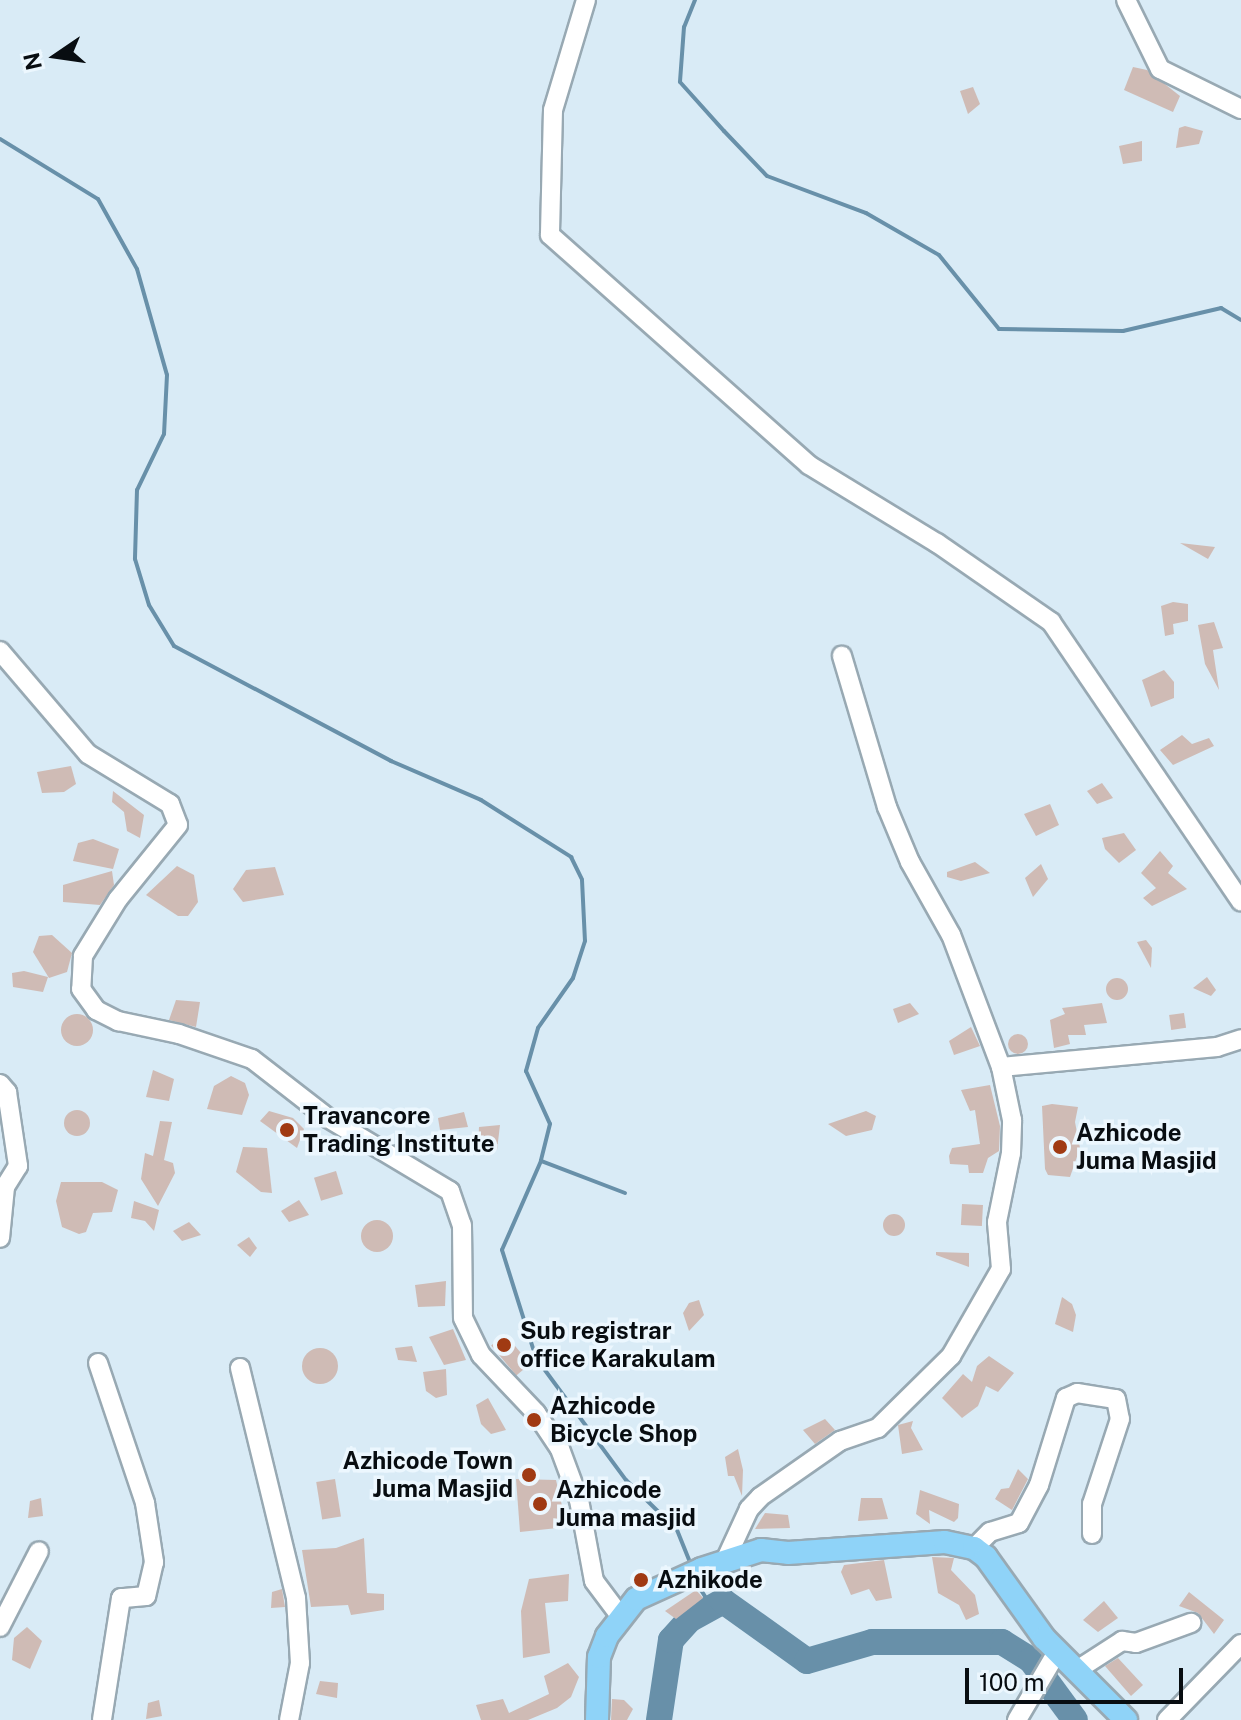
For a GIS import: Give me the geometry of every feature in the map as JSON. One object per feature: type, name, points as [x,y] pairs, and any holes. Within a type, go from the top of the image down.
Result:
[{"type":"main road","points":[[597,1720],[599,1657],[621,1617],[636,1599],[725,1561],[761,1550],[788,1553],[945,1542],[974,1548],[1053,1658],[1077,1670],[1126,1720]]},
{"type":"street","points":[[586,0],[553,110],[550,235],[809,465],[937,543],[1051,622],[1241,902]]},
{"type":"street","points":[[1126,0],[1160,69],[1241,109]]},
{"type":"street","points":[[0,651],[88,754],[170,804],[178,825],[118,899],[83,956],[81,989],[96,1010],[118,1021],[179,1034],[252,1059],[328,1118],[450,1191],[462,1225],[463,1318],[481,1355],[536,1413],[560,1449],[579,1500],[594,1581],[621,1617]]},
{"type":"street","points":[[725,1561],[749,1509],[840,1441],[878,1428],[951,1356],[991,1294],[1001,1269],[997,1222],[1011,1153],[1012,1120],[1001,1067],[951,935],[910,862],[887,807],[842,656]]},
{"type":"street","points":[[1001,1067],[1217,1047],[1241,1039]]},
{"type":"street","points":[[0,1084],[7,1092],[18,1166],[5,1187],[0,1238]]},
{"type":"street","points":[[98,1363],[145,1503],[154,1562],[146,1596],[121,1598],[102,1720]]},
{"type":"street","points":[[240,1368],[296,1598],[300,1663],[289,1720]]},
{"type":"street","points":[[974,1548],[990,1532],[1019,1523],[1039,1485],[1066,1398],[1077,1393],[1116,1399],[1120,1419],[1092,1504],[1092,1534]]},
{"type":"street","points":[[0,1627],[39,1551]]},
{"type":"street","points":[[1077,1670],[1122,1641],[1136,1643],[1191,1623]]},
{"type":"street","points":[[1167,1720],[1241,1644]]},
{"type":"street","points":[[1017,1720],[1053,1658]]},
{"type":"building","points":[[1133,67],[1147,70],[1180,96],[1173,112],[1124,90]]},
{"type":"building","points":[[973,87],[980,104],[968,114],[960,91]]},
{"type":"building","points":[[1185,126],[1203,131],[1199,144],[1176,148],[1179,128]]},
{"type":"building","points":[[1142,141],[1142,161],[1123,164],[1119,146]]},
{"type":"building","points":[[1180,543],[1215,547],[1208,559]]},
{"type":"building","points":[[1173,602],[1188,604],[1188,621],[1173,624],[1174,634],[1165,636],[1161,606]]},
{"type":"building","points":[[1214,622],[1223,648],[1213,650],[1219,690],[1205,664],[1198,625]]},
{"type":"building","points":[[1164,670],[1174,682],[1174,698],[1151,707],[1142,680]]},
{"type":"building","points":[[1182,735],[1192,744],[1209,738],[1214,746],[1173,765],[1160,750]]},
{"type":"building","points":[[71,766],[76,784],[64,792],[42,793],[37,772]]},
{"type":"building","points":[[1102,783],[1113,798],[1097,804],[1087,791]]},
{"type":"building","points":[[113,791],[144,815],[140,838],[127,831],[124,812],[112,802]]},
{"type":"building","points":[[1050,804],[1059,825],[1036,836],[1024,814]]},
{"type":"building","points":[[1124,833],[1136,850],[1119,863],[1105,849],[1102,838]]},
{"type":"building","points":[[93,839],[119,849],[113,869],[73,861],[78,843]]},
{"type":"building","points":[[1160,851],[1173,866],[1168,873],[1187,889],[1152,906],[1143,898],[1156,888],[1141,873]]},
{"type":"building","points":[[975,862],[990,873],[961,881],[947,877],[947,872]]},
{"type":"building","points":[[1041,864],[1048,879],[1033,897],[1025,878]]},
{"type":"building","points":[[177,866],[194,875],[198,902],[188,916],[178,916],[146,895]]},
{"type":"building","points":[[275,867],[284,895],[243,902],[233,889],[246,870]]},
{"type":"building","points":[[112,871],[114,885],[100,905],[63,902],[63,885]]},
{"type":"building","points":[[52,935],[72,953],[67,972],[49,978],[33,952],[39,936]]},
{"type":"building","points":[[1146,940],[1152,948],[1151,968],[1137,942]]},
{"type":"building","points":[[24,971],[48,977],[43,992],[13,987],[12,973]]},
{"type":"building","points":[[1207,977],[1216,990],[1211,996],[1193,988]]},
{"type":"building","points":[[1117,978],[1125,981],[1128,989],[1125,997],[1117,1000],[1109,997],[1106,989],[1109,981]]},
{"type":"building","points":[[176,1000],[200,1002],[196,1027],[169,1020]]},
{"type":"building","points":[[910,1003],[919,1014],[898,1023],[893,1009]]},
{"type":"building","points":[[1102,1003],[1107,1023],[1084,1025],[1086,1035],[1068,1035],[1070,1044],[1054,1048],[1050,1020],[1065,1014],[1062,1008]]},
{"type":"building","points":[[1184,1013],[1186,1028],[1171,1030],[1169,1015]]},
{"type":"building","points":[[77,1014],[88,1019],[93,1030],[88,1041],[77,1046],[66,1041],[61,1030],[66,1019]]},
{"type":"building","points":[[971,1027],[980,1046],[954,1055],[949,1041]]},
{"type":"building","points":[[1018,1034],[1025,1037],[1028,1044],[1025,1051],[1018,1054],[1011,1051],[1008,1044],[1011,1037]]},
{"type":"building","points":[[153,1070],[174,1079],[169,1101],[146,1097]]},
{"type":"building","points":[[231,1076],[245,1083],[249,1095],[242,1115],[207,1109],[214,1086]]},
{"type":"building","points":[[990,1085],[1000,1126],[999,1151],[988,1158],[983,1173],[969,1173],[968,1165],[950,1164],[949,1156],[952,1148],[980,1144],[975,1110],[970,1111],[961,1090]]},
{"type":"building","points":[[1042,1106],[1078,1107],[1075,1122],[1080,1148],[1070,1177],[1048,1175],[1045,1169]]},
{"type":"building","points":[[77,1110],[86,1114],[90,1123],[86,1132],[77,1136],[68,1132],[64,1123],[68,1114]]},
{"type":"building","name":"Travancore Trading Institute","points":[[269,1111],[293,1118],[304,1129],[297,1148],[260,1121]]},
{"type":"building","points":[[866,1111],[876,1116],[872,1130],[846,1136],[828,1124]]},
{"type":"building","points":[[464,1112],[468,1127],[440,1130],[438,1118]]},
{"type":"building","points":[[160,1121],[172,1122],[164,1160],[173,1163],[175,1173],[158,1206],[141,1179],[145,1153],[153,1156]]},
{"type":"building","points":[[500,1125],[497,1150],[478,1147],[479,1127]]},
{"type":"building","points":[[243,1147],[267,1148],[272,1193],[261,1192],[236,1172]]},
{"type":"building","points":[[336,1171],[343,1194],[321,1201],[314,1178]]},
{"type":"building","points":[[61,1182],[102,1182],[118,1190],[112,1212],[93,1213],[86,1232],[79,1234],[62,1227],[56,1201]]},
{"type":"building","points":[[299,1200],[309,1215],[289,1222],[281,1211]]},
{"type":"building","points":[[134,1201],[159,1210],[154,1231],[145,1221],[131,1218]]},
{"type":"building","points":[[962,1204],[983,1205],[982,1226],[961,1225]]},
{"type":"building","points":[[894,1214],[905,1225],[894,1236],[883,1225]]},
{"type":"building","points":[[377,1220],[388,1225],[393,1236],[388,1247],[377,1252],[366,1247],[361,1236],[366,1225]]},
{"type":"building","points":[[189,1222],[201,1235],[182,1241],[173,1231]]},
{"type":"building","points":[[249,1237],[257,1248],[250,1257],[237,1245]]},
{"type":"building","points":[[936,1252],[969,1253],[969,1267],[936,1255]]},
{"type":"building","points":[[446,1281],[445,1306],[418,1307],[415,1285]]},
{"type":"building","points":[[1062,1297],[1072,1304],[1076,1315],[1073,1332],[1055,1324]]},
{"type":"building","points":[[699,1300],[704,1315],[689,1331],[683,1313],[689,1303]]},
{"type":"building","points":[[453,1329],[466,1360],[444,1365],[429,1337]]},
{"type":"building","points":[[505,1334],[530,1364],[516,1375],[491,1346]]},
{"type":"building","points":[[412,1346],[417,1362],[398,1360],[395,1348]]},
{"type":"building","points":[[320,1348],[333,1353],[338,1366],[333,1379],[320,1384],[307,1379],[302,1366],[307,1353]]},
{"type":"building","points":[[989,1356],[1014,1373],[998,1392],[986,1386],[978,1406],[962,1418],[942,1398],[963,1374],[972,1382],[977,1366]]},
{"type":"building","points":[[446,1369],[447,1395],[436,1398],[426,1391],[423,1372]]},
{"type":"building","points":[[488,1398],[506,1430],[491,1434],[481,1424],[476,1405]]},
{"type":"building","points":[[825,1419],[835,1430],[815,1444],[803,1430]]},
{"type":"building","points":[[913,1421],[911,1428],[923,1450],[902,1454],[898,1425]]},
{"type":"building","points":[[738,1449],[743,1470],[742,1496],[734,1476],[728,1476],[725,1457]]},
{"type":"building","points":[[1018,1469],[1028,1479],[1012,1510],[995,1499],[1001,1489],[1009,1488]]},
{"type":"building","points":[[335,1479],[341,1517],[322,1520],[316,1482]]},
{"type":"building","name":"Azhicode Juma masjid","points":[[516,1479],[556,1480],[567,1527],[520,1532]]},
{"type":"building","points":[[920,1490],[959,1504],[958,1518],[954,1522],[929,1510],[930,1524],[916,1514]]},
{"type":"building","points":[[41,1498],[43,1516],[28,1518],[30,1501]]},
{"type":"building","points":[[861,1498],[882,1498],[888,1519],[858,1521]]},
{"type":"building","points":[[765,1513],[788,1515],[790,1528],[755,1529]]},
{"type":"building","points":[[364,1538],[367,1593],[384,1594],[384,1610],[351,1615],[348,1605],[311,1607],[302,1550],[336,1548]]},
{"type":"building","points":[[932,1557],[954,1558],[951,1570],[975,1595],[979,1614],[966,1620],[959,1605],[938,1593]]},
{"type":"building","points":[[884,1560],[892,1598],[876,1601],[869,1589],[851,1595],[841,1572],[844,1565]]},
{"type":"building","points":[[569,1574],[568,1601],[545,1603],[550,1653],[523,1658],[521,1611],[529,1579]]},
{"type":"building","points":[[282,1589],[285,1607],[271,1608],[272,1592]]},
{"type":"building","points":[[696,1590],[703,1598],[676,1619],[665,1611]]},
{"type":"building","points":[[1189,1592],[1224,1620],[1214,1634],[1198,1613],[1179,1606]]},
{"type":"building","points":[[1104,1601],[1118,1618],[1098,1632],[1083,1620]]},
{"type":"building","points":[[27,1627],[42,1641],[30,1669],[12,1660],[14,1638]]},
{"type":"building","points":[[1118,1658],[1143,1685],[1131,1696],[1105,1666]]},
{"type":"building","points":[[568,1663],[579,1677],[571,1697],[557,1708],[528,1720],[481,1720],[476,1705],[503,1699],[509,1713],[549,1694],[544,1676]]},
{"type":"building","points":[[320,1681],[338,1683],[337,1698],[316,1694]]},
{"type":"building","points":[[612,1699],[624,1700],[633,1709],[627,1720],[611,1720]]},
{"type":"building","points":[[159,1700],[162,1716],[146,1719],[148,1703]]},
{"type":"waterway","points":[[695,0],[684,27],[680,82],[724,131],[767,176],[866,213],[939,255],[999,329],[1123,331],[1221,308],[1241,320]]},
{"type":"waterway","points":[[0,139],[98,199],[137,269],[167,375],[164,434],[137,490],[135,559],[149,605],[174,646],[391,761],[481,800],[571,857],[582,880],[585,941],[573,978],[538,1028],[526,1071],[550,1124],[541,1161]]},
{"type":"waterway","points":[[625,1193],[541,1161],[502,1250],[536,1358],[626,1480],[677,1530],[689,1560]]},
{"type":"waterway","points":[[695,1616],[706,1598],[698,1585]]},
{"type":"waterway","points":[[659,1720],[671,1640],[689,1620],[723,1601],[807,1661],[872,1642],[1002,1642],[1031,1660],[1075,1720]]},
{"type":"place","name":"Travancore Trading Institute","points":[[287,1130]]},
{"type":"place","name":"Azhicode Juma Masjid","points":[[1060,1147]]},
{"type":"place","name":"Sub registrar office Karakulam","points":[[504,1345]]},
{"type":"place","name":"Azhicode Bicycle Shop","points":[[534,1420]]},
{"type":"place","name":"Azhicode Town Juma Masjid","points":[[529,1475]]},
{"type":"place","name":"Azhicode Juma masjid","points":[[540,1504]]},
{"type":"place","name":"Azhikode","points":[[641,1580]]}]
